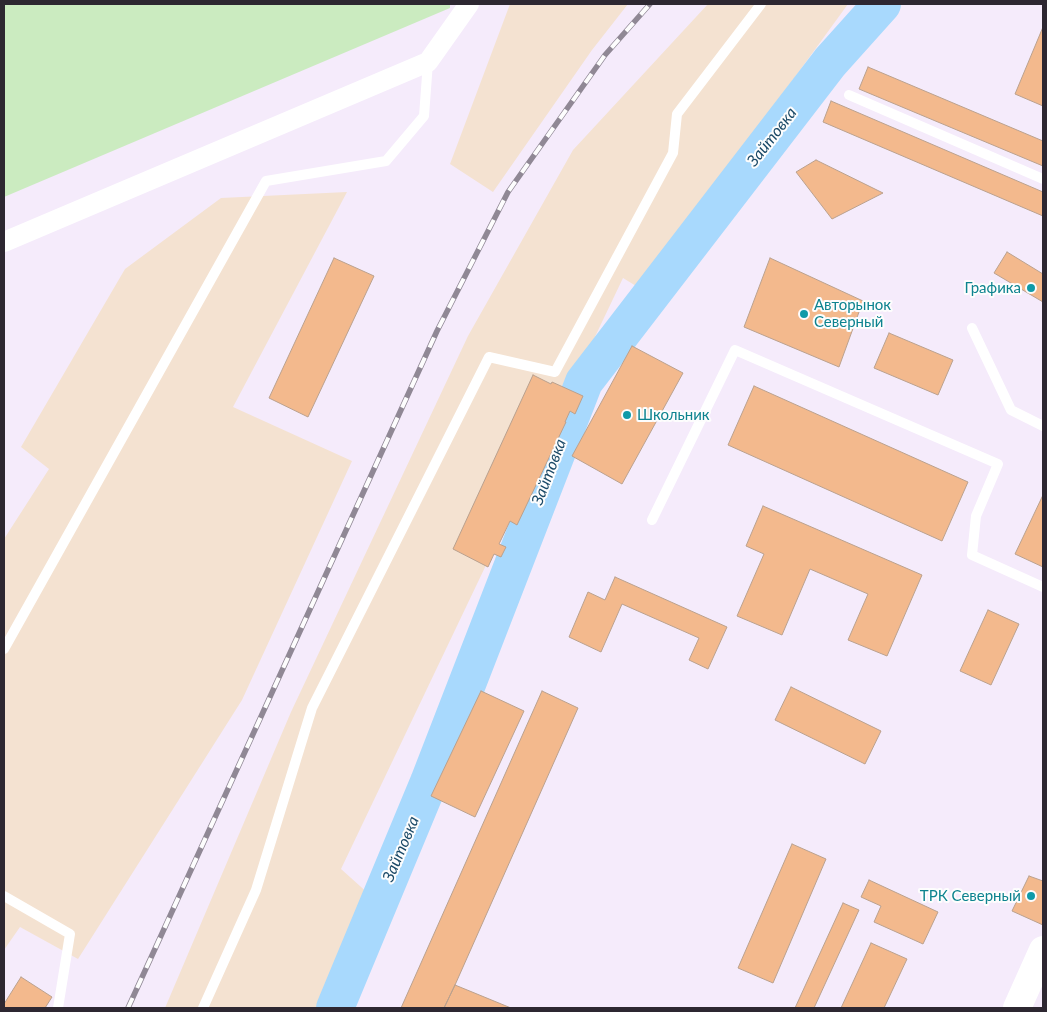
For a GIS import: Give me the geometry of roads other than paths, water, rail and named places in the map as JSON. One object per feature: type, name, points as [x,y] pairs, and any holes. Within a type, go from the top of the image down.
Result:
[{"type":"main road","points":[[1017,1008],[1043,950]]},
{"type":"street","points":[[4,242],[428,62],[469,4]]},
{"type":"lane","points":[[203,1008],[256,890],[312,708],[489,357],[555,372],[673,153],[677,114],[761,4]]},
{"type":"lane","points":[[4,649],[266,181],[386,161],[424,116],[428,62]]},
{"type":"lane","points":[[849,95],[1043,179]]},
{"type":"lane","points":[[972,328],[1011,410],[1043,426]]},
{"type":"lane","points":[[652,520],[735,350],[998,464],[976,516],[972,555],[1043,587]]},
{"type":"lane","points":[[4,896],[70,934],[58,1008]]},
{"type":"waterway","name":"Зайтовка","points":[[335,1008],[429,782],[584,382],[830,62],[882,4]]},
{"type":"railway","points":[[128,1008],[437,331],[508,192],[605,55],[650,4]]},
{"type":"place","name":"Графика","points":[[1031,288]]},
{"type":"place","name":"Авторынок Северный","points":[[804,314]]},
{"type":"place","name":"Школьник","points":[[627,415]]},
{"type":"place","name":"ТРК Северный","points":[[1031,896]]}]
